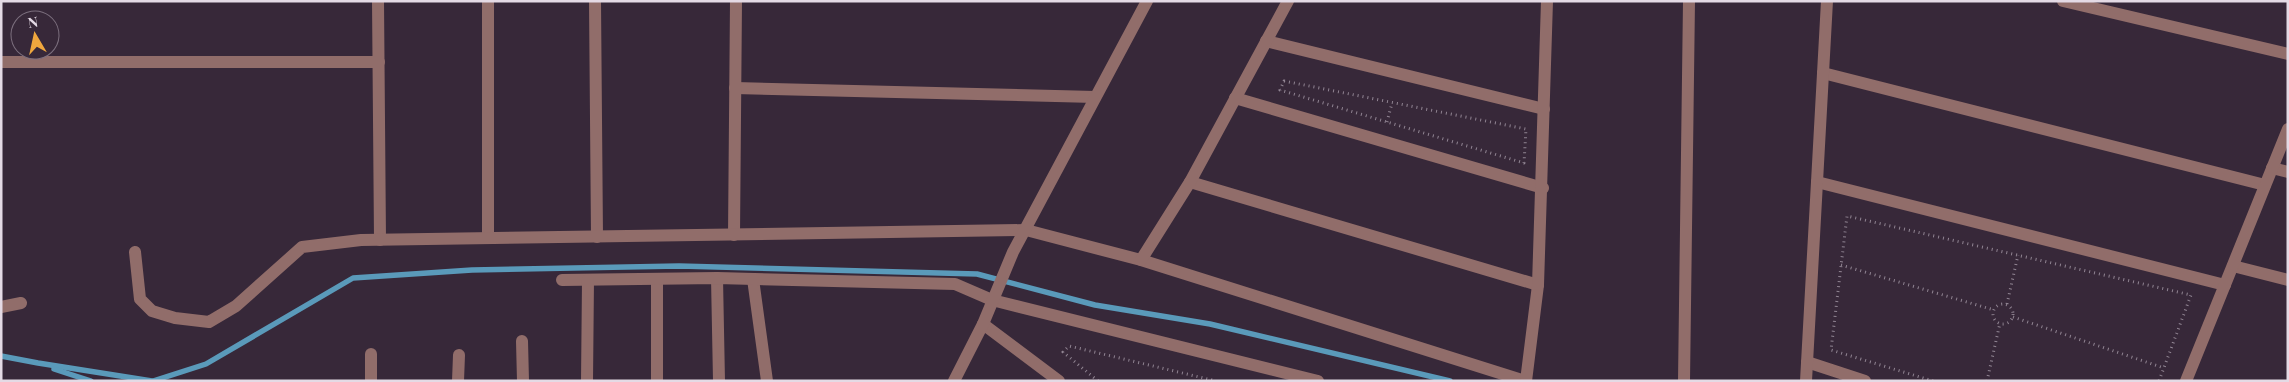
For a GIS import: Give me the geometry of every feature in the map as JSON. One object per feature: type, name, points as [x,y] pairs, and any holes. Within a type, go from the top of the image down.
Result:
[{"type":"street","points":[[378,1],[380,240]]},
{"type":"street","points":[[488,1],[488,238]]},
{"type":"street","points":[[594,1],[597,237]]},
{"type":"street","points":[[734,235],[736,1]]},
{"type":"street","points":[[957,379],[983,324],[1013,252],[1147,1]]},
{"type":"street","points":[[1141,260],[1190,182],[1288,1]]},
{"type":"street","points":[[135,252],[140,299],[152,311],[175,318],[209,322],[236,306],[302,247],[380,240],[1026,230],[1141,260],[1526,381],[1538,285],[1543,188],[1548,1]]},
{"type":"street","points":[[1684,381],[1689,1]]},
{"type":"street","points":[[1806,381],[1826,1]]},
{"type":"street","points":[[2063,1],[2288,54]]},
{"type":"street","points":[[1266,41],[1544,109]]},
{"type":"street","points":[[1,62],[379,62]]},
{"type":"street","points":[[1823,72],[2265,185]]},
{"type":"street","points":[[735,88],[1095,97]]},
{"type":"street","points":[[1235,98],[1543,188]]},
{"type":"street","points":[[2186,381],[2288,129]]},
{"type":"street","points":[[2272,168],[2288,172]]},
{"type":"street","points":[[1190,182],[1538,285]]},
{"type":"street","points":[[1816,182],[2225,286]]},
{"type":"street","points":[[2232,266],[2288,280]]},
{"type":"street","points":[[562,280],[717,278],[955,284],[1318,381]]},
{"type":"street","points":[[717,278],[719,381]]},
{"type":"street","points":[[656,279],[657,381]]},
{"type":"street","points":[[753,279],[767,381]]},
{"type":"street","points":[[587,381],[588,280]]},
{"type":"street","points":[[1,307],[21,303]]},
{"type":"street","points":[[983,324],[1059,381]]},
{"type":"street","points":[[522,341],[523,381]]},
{"type":"street","points":[[371,354],[372,381]]},
{"type":"street","points":[[458,381],[459,356]]},
{"type":"street","points":[[1807,362],[1865,381]]},
{"type":"path","points":[[1284,81],[1392,103],[1526,130],[1524,163],[1280,90],[1284,81]]},
{"type":"path","points":[[1387,122],[1392,103]]},
{"type":"path","points":[[1933,381],[1831,350],[1847,216],[2191,295],[2159,381]]},
{"type":"path","points":[[1994,310],[1996,320],[2000,323],[2010,322],[2013,317],[2013,312],[2007,304],[2018,255]]},
{"type":"path","points":[[1841,265],[1994,310]]},
{"type":"path","points":[[1994,310],[2002,304],[2007,304]]},
{"type":"path","points":[[2013,317],[2164,368]]},
{"type":"path","points":[[1987,381],[2000,323]]},
{"type":"path","points":[[1098,381],[1063,352],[1069,346],[1216,381]]},
{"type":"waterway","points":[[153,381],[206,364],[353,278],[472,270],[679,266],[977,274],[1095,305],[1210,324],[1450,381]]},
{"type":"waterway","points":[[1,356],[152,381]]},
{"type":"waterway","points":[[54,369],[91,381]]}]
